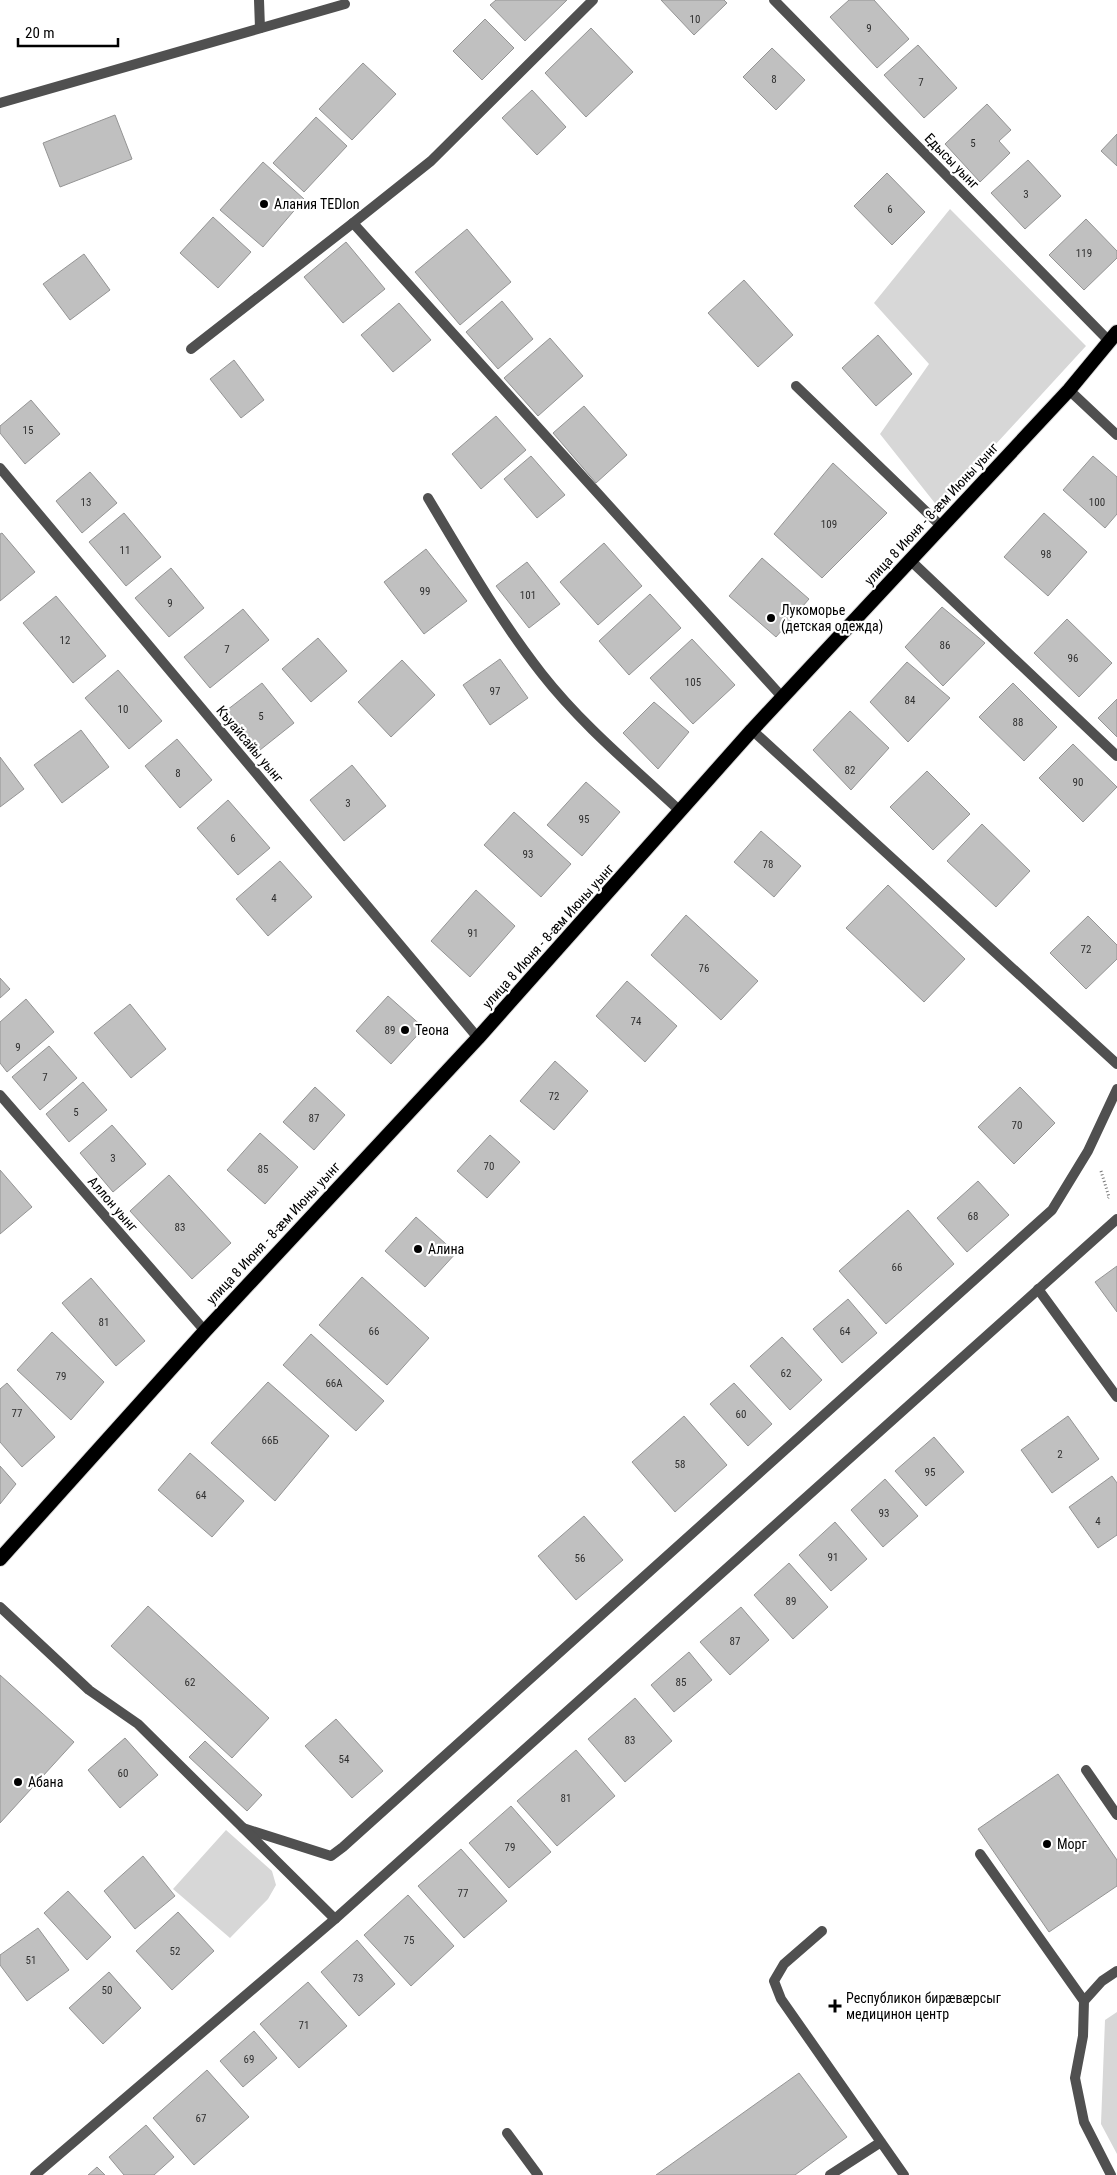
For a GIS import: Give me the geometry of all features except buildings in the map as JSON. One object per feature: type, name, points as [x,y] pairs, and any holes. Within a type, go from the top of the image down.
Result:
[{"type":"highway","name":"улица 8 Июня - 8-ӕм Июны уынг","points":[[0,1559],[205,1330],[478,1038],[752,730],[1069,390],[1113,337]]},
{"type":"street","points":[[259,0],[260,28]]},
{"type":"street","points":[[191,349],[431,161],[593,0]]},
{"type":"street","name":"Едысы уынг","points":[[774,0],[1113,337]]},
{"type":"street","points":[[0,103],[345,4]]},
{"type":"street","points":[[353,223],[783,698]]},
{"type":"street","points":[[796,386],[942,527]]},
{"type":"street","points":[[1069,390],[1117,435]]},
{"type":"street","name":"Къуайсайы уынг","points":[[0,468],[478,1038]]},
{"type":"street","points":[[428,498],[484,592],[542,674],[587,725],[680,812]]},
{"type":"street","points":[[910,560],[1117,756]]},
{"type":"street","points":[[752,730],[1117,1064]]},
{"type":"street","points":[[243,1828],[331,1856],[343,1847],[1052,1210],[1088,1151],[1117,1089]]},
{"type":"street","name":"Аллон уынг","points":[[0,1095],[205,1330]]},
{"type":"street","points":[[36,2175],[335,1919],[1117,1219]]},
{"type":"street","points":[[1038,1289],[1117,1397]]},
{"type":"street","points":[[0,1607],[89,1690],[138,1724],[335,1919]]},
{"type":"street","points":[[1086,1770],[1117,1815]]},
{"type":"street","points":[[980,1854],[1084,2001],[1083,2036],[1075,2078],[1084,2122],[1112,2175]]},
{"type":"street","points":[[822,1931],[784,1964],[774,1981],[781,1999],[904,2175]]},
{"type":"street","points":[[1084,2001],[1102,1981],[1117,1971]]},
{"type":"street","points":[[507,2133],[538,2175]]},
{"type":"street","points":[[830,2175],[880,2142]]},
{"type":"path","points":[[1088,1151],[1103,1174],[1109,1197],[1099,1209],[1098,1221],[1104,1231]]},
{"type":"shaded area","points":[[950,209],[1086,346],[938,507],[880,434],[929,364],[874,303]]},
{"type":"shaded area","points":[[226,1830],[272,1871],[276,1885],[268,1899],[230,1938],[173,1889]]},
{"type":"shaded area","points":[[1117,2012],[1117,2154],[1101,2124],[1105,2020]]},
{"type":"place","name":"Алания ТEDIon","points":[[264,204]]},
{"type":"place","name":"Лукоморье (детская одежда)","points":[[771,618]]},
{"type":"place","name":"Теона","points":[[405,1030]]},
{"type":"place","name":"Алина","points":[[418,1249]]},
{"type":"place","name":"Абана","points":[[18,1782]]},
{"type":"place","name":"Морг","points":[[1047,1844]]},
{"type":"place","name":"Республикон бирæвæрсыг медицинон центр","points":[[835,2006]]}]
